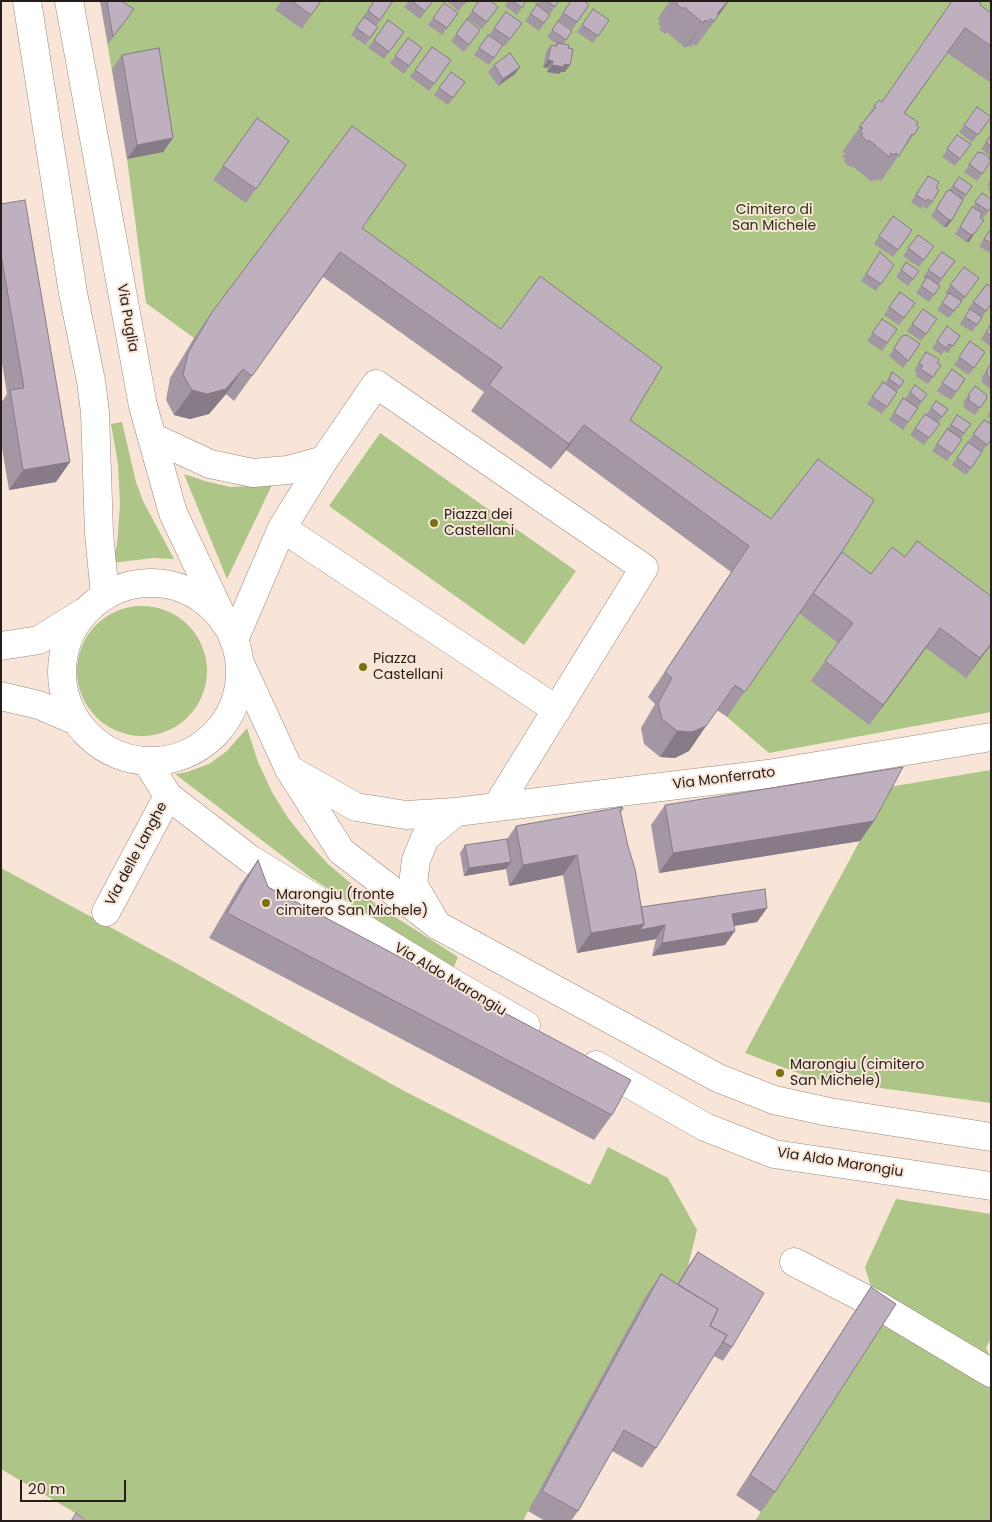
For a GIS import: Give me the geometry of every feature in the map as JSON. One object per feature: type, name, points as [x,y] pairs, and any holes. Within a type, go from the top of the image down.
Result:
[{"type":"street","points":[[27,1],[73,293],[91,381],[95,412],[99,533],[97,602],[71,633],[62,662],[64,693],[76,721],[95,742],[120,757],[147,762],[177,758],[205,745],[221,728],[226,722],[238,694],[233,642],[282,528],[324,460],[376,384],[644,568],[497,806]]},
{"type":"street","name":"Via Puglia","points":[[69,1],[143,406],[173,513],[233,642]]},
{"type":"street","points":[[152,438],[210,464],[253,473],[288,470],[324,460]]},
{"type":"street","points":[[282,528],[557,710]]},
{"type":"street","points":[[1,646],[39,640],[97,602],[127,586],[152,583],[175,586],[198,596],[217,612],[233,642],[289,769],[341,851],[437,925],[718,1078],[774,1100],[829,1112],[991,1137]]},
{"type":"street","points":[[1,696],[39,705],[76,721]]},
{"type":"street","name":"Via Monferrato","points":[[289,769],[356,808],[406,815],[456,812],[768,774],[991,736]]},
{"type":"street","name":"Via Aldo Marongiu","points":[[147,762],[168,796],[250,859],[456,985],[550,1039]]},
{"type":"street","name":"Via delle Langhe","points":[[106,912],[168,796]]},
{"type":"street","points":[[437,925],[414,884],[416,860],[425,838],[456,812]]},
{"type":"street","name":"Via Aldo Marongiu","points":[[576,1054],[705,1127],[774,1154],[991,1186]]},
{"type":"street","points":[[794,1262],[879,1306],[991,1373]]},
{"type":"green space","name":"Cimitero di San Michele","points":[[100,1],[991,1],[991,712],[769,753],[727,717],[754,544],[344,254],[194,338],[146,303],[127,159]]},
{"type":"green space","points":[[122,422],[136,482],[143,501],[174,559],[153,558],[112,563],[117,545],[120,505],[118,464],[111,424]]},
{"type":"green space","points":[[380,433],[576,571],[524,645],[329,506]]},
{"type":"green space","points":[[184,474],[230,487],[272,485],[227,579]]},
{"type":"green space","points":[[142,606],[155,607],[167,611],[188,625],[202,646],[206,658],[206,684],[202,696],[188,717],[167,731],[155,735],[142,736],[129,735],[117,731],[96,717],[82,696],[78,684],[77,671],[78,658],[82,646],[96,625],[117,611],[129,607]]},
{"type":"green space","points":[[247,728],[258,762],[272,792],[288,818],[304,838],[329,865],[378,906],[458,957],[453,969],[310,877],[175,774],[209,764],[227,751]]},
{"type":"green space","points":[[991,770],[991,1103],[814,1079],[745,1053],[889,787]]},
{"type":"green space","points":[[1,868],[180,965],[404,1091],[590,1185],[608,1147],[668,1178],[697,1230],[688,1266],[523,1521],[89,1521],[1,1469]]},
{"type":"green space","points":[[896,1199],[991,1214],[991,1338],[986,1348],[991,1358],[991,1521],[755,1521],[882,1324],[865,1267]]},
{"type":"building","points":[[107,1],[121,1],[134,9],[113,37]]},
{"type":"building","points":[[292,1],[321,1],[311,15]]},
{"type":"building","points":[[374,1],[393,1],[380,20],[368,11]]},
{"type":"building","points":[[411,1],[433,1],[425,11]]},
{"type":"building","points":[[479,1],[491,1],[498,7],[487,22],[472,11]]},
{"type":"building","points":[[513,1],[526,1],[522,8]]},
{"type":"building","points":[[547,1],[558,1],[555,7]]},
{"type":"building","points":[[571,1],[584,1],[589,5],[577,22],[563,13]]},
{"type":"building","points":[[679,1],[728,1],[717,14],[719,14],[714,21],[710,19],[708,22],[705,20],[703,23],[684,7],[683,9],[676,4]]},
{"type":"building","points":[[952,1],[978,1],[980,5],[991,13],[991,46],[965,28],[904,113],[918,122],[916,125],[919,127],[914,135],[912,134],[899,156],[896,153],[894,155],[891,153],[889,157],[869,140],[868,142],[861,136],[863,134],[860,132],[863,128],[859,127],[876,107],[874,106],[879,100],[882,102]]},
{"type":"building","points":[[444,3],[458,13],[447,28],[433,18]]},
{"type":"building","points":[[537,5],[550,15],[544,23],[530,14]]},
{"type":"building","points":[[593,9],[609,20],[598,36],[582,25]]},
{"type":"building","points":[[506,12],[522,23],[510,39],[494,28]]},
{"type":"building","points":[[364,17],[378,27],[370,38],[356,28]]},
{"type":"building","points":[[467,19],[480,30],[469,45],[456,34]]},
{"type":"building","points":[[388,20],[404,32],[389,52],[374,40]]},
{"type":"building","points":[[558,21],[572,31],[566,40],[552,30]]},
{"type":"building","points":[[488,35],[503,45],[494,58],[479,48]]},
{"type":"building","points":[[408,38],[422,48],[409,66],[395,56]]},
{"type":"building","points":[[557,43],[569,45],[568,48],[573,49],[570,65],[564,64],[564,67],[552,65],[553,61],[548,60],[551,45],[557,46]]},
{"type":"building","points":[[432,47],[451,60],[434,84],[415,70]]},
{"type":"building","points":[[159,48],[173,138],[137,145],[122,55]]},
{"type":"building","points":[[510,53],[520,67],[503,79],[494,65]]},
{"type":"building","points":[[451,72],[465,82],[453,98],[439,88]]},
{"type":"building","points":[[977,107],[991,117],[978,135],[964,125]]},
{"type":"building","points":[[257,118],[289,141],[256,189],[223,166]]},
{"type":"building","points":[[352,126],[406,165],[362,228],[501,329],[540,276],[662,367],[630,420],[771,519],[818,459],[874,500],[845,547],[745,692],[735,685],[706,726],[692,732],[677,731],[662,719],[658,703],[672,678],[665,672],[749,546],[584,425],[569,444],[489,385],[502,367],[340,252],[252,376],[243,369],[226,389],[207,394],[192,390],[183,375],[188,353],[212,312]]},
{"type":"building","points":[[957,135],[971,144],[960,159],[947,149]]},
{"type":"building","points":[[991,135],[991,146],[986,142]]},
{"type":"building","points":[[978,152],[990,158],[989,160],[991,161],[982,174],[969,164]]},
{"type":"building","points":[[928,176],[939,182],[936,188],[939,190],[932,202],[916,195]]},
{"type":"building","points":[[959,177],[972,186],[966,195],[953,186]]},
{"type":"building","points":[[950,190],[963,200],[952,220],[949,220],[936,209],[947,191]]},
{"type":"building","points":[[982,193],[991,199],[991,208],[988,211],[975,202]]},
{"type":"building","points":[[25,200],[70,462],[23,470],[10,390],[24,388],[1,255],[1,204]]},
{"type":"building","points":[[972,207],[982,213],[980,218],[984,220],[974,234],[971,235],[960,227]]},
{"type":"building","points":[[893,216],[912,230],[898,250],[879,236]]},
{"type":"building","points":[[991,229],[991,243],[984,239]]},
{"type":"building","points":[[918,235],[934,246],[924,260],[908,248]]},
{"type":"building","points":[[880,252],[894,265],[881,284],[866,274]]},
{"type":"building","points":[[942,252],[955,261],[941,279],[928,270]]},
{"type":"building","points":[[906,262],[919,271],[913,279],[901,270]]},
{"type":"building","points":[[964,267],[979,278],[965,297],[950,285]]},
{"type":"building","points":[[927,277],[940,286],[934,295],[921,286]]},
{"type":"building","points":[[987,284],[991,287],[991,304],[986,311],[973,302]]},
{"type":"building","points":[[900,292],[915,303],[904,318],[889,307]]},
{"type":"building","points":[[949,293],[962,301],[954,311],[942,303]]},
{"type":"building","points":[[923,309],[937,319],[926,334],[912,324]]},
{"type":"building","points":[[970,309],[982,317],[977,325],[965,317]]},
{"type":"building","points":[[882,319],[897,329],[887,343],[872,333]]},
{"type":"building","points":[[991,324],[991,336],[986,332]]},
{"type":"building","points":[[947,326],[960,336],[953,346],[949,344],[946,348],[937,341]]},
{"type":"building","points":[[907,335],[920,344],[908,361],[894,348],[902,336]]},
{"type":"building","points":[[970,341],[985,352],[974,368],[959,357]]},
{"type":"building","points":[[926,352],[939,359],[937,363],[941,365],[933,377],[920,369],[923,366],[919,363]]},
{"type":"building","points":[[991,363],[991,378],[987,375],[987,370]]},
{"type":"building","points":[[952,369],[965,379],[956,392],[942,383]]},
{"type":"building","points":[[892,372],[904,381],[900,387],[889,379]]},
{"type":"building","points":[[883,382],[897,392],[887,407],[872,397]]},
{"type":"building","points":[[915,385],[927,394],[921,402],[910,392]]},
{"type":"building","points":[[975,386],[987,395],[980,408],[968,400],[970,397],[968,395]]},
{"type":"building","points":[[903,398],[918,408],[908,422],[894,413]]},
{"type":"building","points":[[936,401],[948,409],[942,417],[931,408]]},
{"type":"building","points":[[925,414],[940,424],[929,438],[915,428]]},
{"type":"building","points":[[957,415],[971,424],[964,433],[951,425]]},
{"type":"building","points":[[984,420],[991,424],[991,440],[987,445],[973,434]]},
{"type":"building","points":[[947,429],[962,439],[952,454],[937,444]]},
{"type":"building","points":[[968,442],[982,452],[971,468],[957,458]]},
{"type":"building","points":[[917,541],[991,596],[991,644],[980,658],[940,628],[883,705],[825,661],[853,623],[813,593],[842,552],[871,574],[892,547],[905,557]]},
{"type":"building","points":[[903,767],[874,821],[673,853],[665,805]]},
{"type":"building","points":[[622,807],[623,809],[620,810],[635,869],[644,924],[591,933],[577,855],[523,865],[516,826]]},
{"type":"building","points":[[507,839],[511,862],[469,868],[465,845]]},
{"type":"building","points":[[258,860],[268,887],[631,1080],[612,1115],[227,913]]},
{"type":"building","points":[[765,889],[767,908],[732,914],[735,931],[662,943],[665,925],[640,930],[644,924],[641,907]]},
{"type":"building","points":[[698,1252],[764,1293],[732,1347],[723,1342],[727,1335],[710,1326],[718,1309],[678,1285]]},
{"type":"building","points":[[661,1274],[718,1309],[710,1326],[727,1335],[656,1448],[624,1430],[578,1511],[542,1491]]},
{"type":"building","points":[[871,1287],[896,1304],[775,1492],[750,1475]]},
{"type":"building","points":[[76,1513],[87,1521],[71,1521]]},
{"type":"place","name":"Piazza dei Castellani","points":[[434,523]]},
{"type":"place","name":"Piazza Castellani","points":[[363,667]]},
{"type":"place","name":"Marongiu (fronte cimitero San Michele)","points":[[266,903]]},
{"type":"place","name":"Marongiu (cimitero San Michele)","points":[[780,1073]]}]
